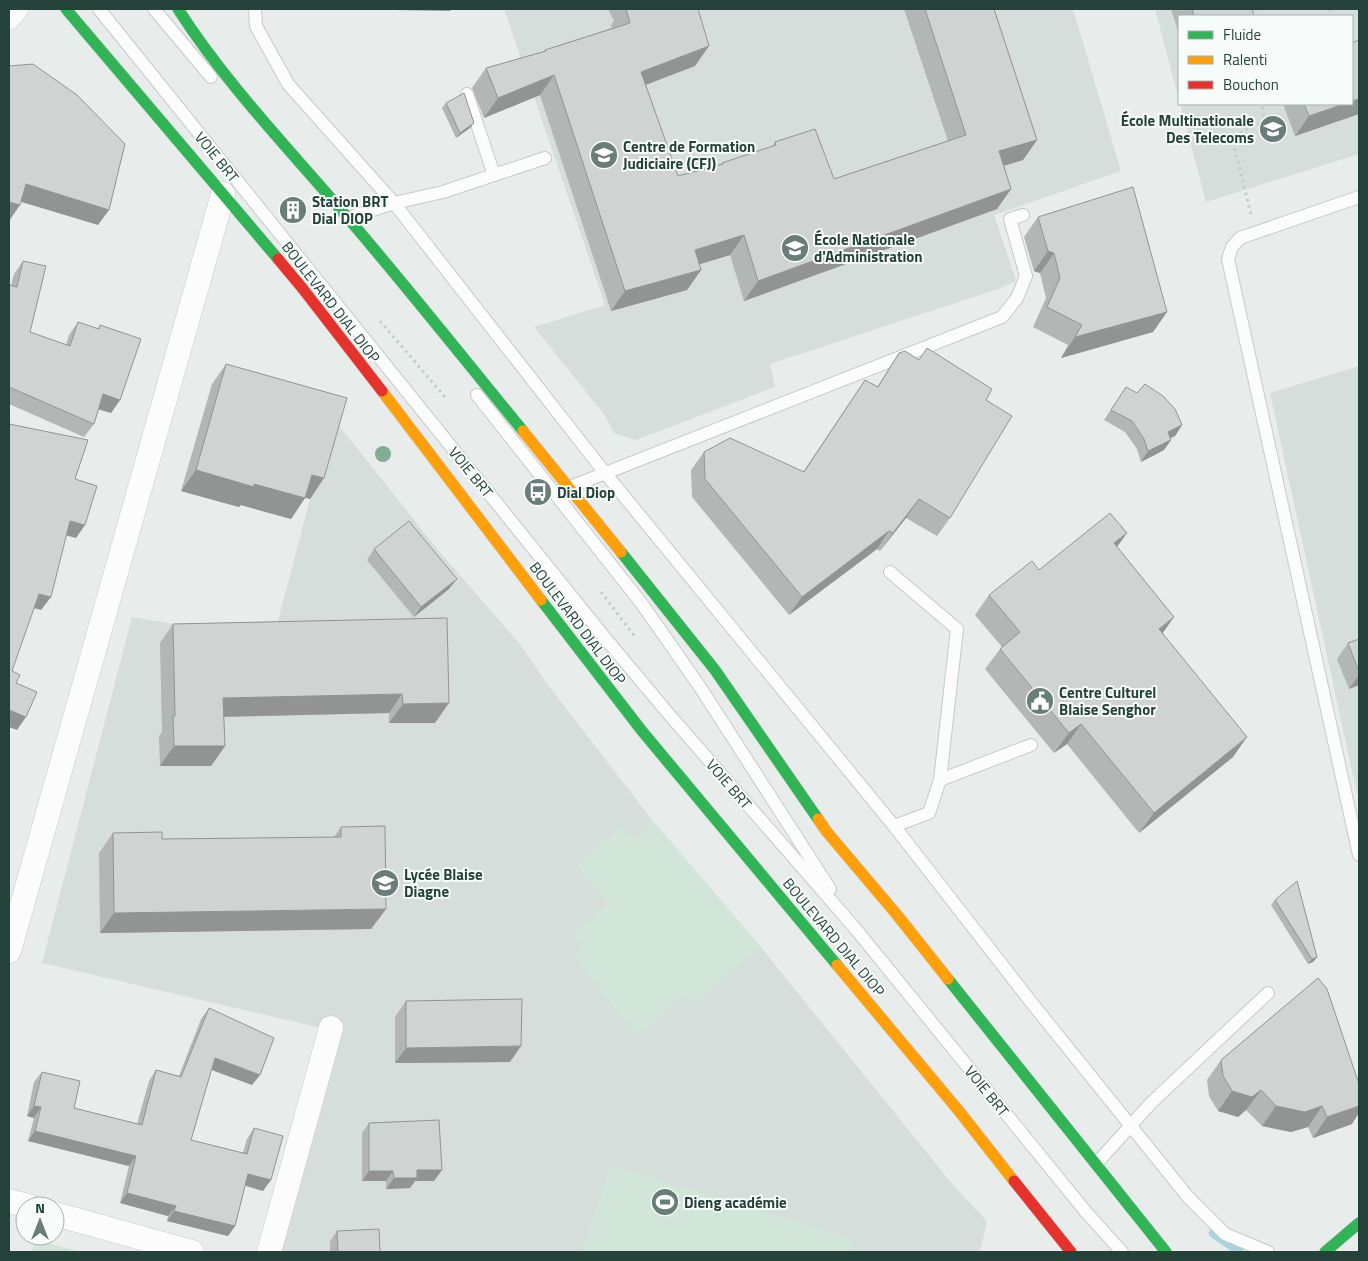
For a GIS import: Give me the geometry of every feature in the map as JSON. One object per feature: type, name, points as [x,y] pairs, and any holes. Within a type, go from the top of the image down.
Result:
[{"type":"street","points":[[9,16],[16,9]]},
{"type":"street","name":"BOULEVARD DIAL DIOP","points":[[66,9],[303,289],[642,731],[960,1110],[1071,1252]]},
{"type":"street","points":[[178,9],[194,34],[265,123],[348,218],[570,487],[715,670],[827,832],[898,916],[966,1003],[1097,1163],[1166,1252]]},
{"type":"street","points":[[9,951],[223,194]]},
{"type":"street","points":[[269,1252],[331,1028]]},
{"type":"street","points":[[65,1217],[192,1252]]},
{"type":"street","points":[[1325,1252],[1359,1223]]},
{"type":"lane","name":"VOIE BRT","points":[[99,9],[606,639],[854,927],[1086,1212],[1122,1252]]},
{"type":"lane","points":[[154,9],[370,260],[450,360]]},
{"type":"lane","points":[[255,9],[256,26],[288,84],[394,203],[605,473],[894,826],[1130,1126],[1188,1197],[1225,1234],[1268,1252]]},
{"type":"lane","points":[[467,94],[494,174]]},
{"type":"lane","points":[[348,218],[394,203],[443,192],[545,158]]},
{"type":"lane","points":[[1359,197],[1240,238],[1232,247],[1228,259],[1359,855]]},
{"type":"lane","points":[[570,487],[1002,317],[1017,298],[1026,276],[1010,219],[1023,216]]},
{"type":"lane","name":"VOIE BRT","points":[[468,384],[642,604],[700,687],[854,927]]},
{"type":"lane","points":[[890,572],[957,629],[940,780],[929,814],[894,826]]},
{"type":"lane","points":[[940,780],[1031,745]]},
{"type":"lane","points":[[1097,1163],[1151,1103],[1268,993]]},
{"type":"path","points":[[1240,15],[1257,9]]},
{"type":"path","points":[[1256,233],[1234,146],[1242,131],[1264,122],[1262,105]]},
{"type":"path","points":[[377,318],[445,397]]},
{"type":"shaded area","name":"École Nationale d'Administration","points":[[504,9],[1073,9],[1121,171],[994,215],[1016,281],[998,289],[770,364],[775,387],[636,440],[614,433],[603,413],[534,327],[605,305]]},
{"type":"shaded area","name":"École Multinationale Des Telecoms","points":[[1155,9],[1359,9],[1359,154],[1206,202],[1180,105],[1353,105],[1353,15],[1178,15],[1178,96]]},
{"type":"shaded area","points":[[1359,366],[1359,803],[1270,393]]},
{"type":"shaded area","name":"Lycée Blaise Diagne","points":[[333,418],[438,550],[520,644],[548,685],[653,821],[760,946],[953,1185],[987,1221],[980,1252],[264,1252],[326,1029],[42,963],[132,617],[273,640]]},
{"type":"green space","points":[[653,821],[760,946],[695,1004],[685,995],[636,1035],[573,955],[582,948],[573,936],[608,904],[577,866],[623,826],[634,839]]},
{"type":"green space","name":"Dieng académie","points":[[610,1165],[853,1239],[849,1252],[583,1252]]},
{"type":"green space","points":[[33,1246],[60,1246],[81,1252],[32,1252]]},
{"type":"building","name":"Centre de Formation Judiciaire (CFJ)","points":[[626,9],[698,9],[709,46],[641,72],[678,176],[723,164],[776,145],[775,142],[815,129],[834,179],[966,135],[925,9],[994,9],[1037,140],[999,151],[1011,189],[758,281],[744,235],[695,250],[701,270],[625,291],[554,75],[498,98],[486,68],[546,51],[630,23]]},
{"type":"building","points":[[1192,9],[1252,9],[1254,15],[1194,15]]},
{"type":"building","points":[[1359,40],[1359,99],[1353,101],[1353,43]]},
{"type":"building","points":[[33,64],[77,95],[125,144],[109,210],[26,184],[20,205],[9,202],[9,66]]},
{"type":"building","points":[[464,93],[474,123],[460,133],[446,103]]},
{"type":"building","points":[[1304,105],[1341,105],[1309,116]]},
{"type":"building","points":[[1133,187],[1167,312],[1075,337],[1082,325],[1047,307],[1060,278],[1054,253],[1048,251],[1038,217]]},
{"type":"building","points":[[23,261],[46,266],[30,332],[70,346],[78,322],[99,329],[100,325],[141,339],[120,400],[103,394],[94,424],[9,387],[9,285],[17,287]]},
{"type":"building","points":[[927,348],[992,389],[986,400],[1012,416],[950,518],[919,499],[893,533],[889,531],[802,597],[705,479],[704,452],[730,438],[804,472],[865,380],[878,387],[899,353],[905,351],[919,360]]},
{"type":"building","points":[[226,364],[347,398],[324,478],[312,475],[305,498],[254,484],[254,487],[196,470]]},
{"type":"building","points":[[1145,384],[1163,396],[1175,409],[1182,425],[1168,432],[1171,440],[1148,451],[1144,439],[1132,421],[1111,410],[1126,387],[1137,393]]},
{"type":"building","points":[[9,424],[88,440],[75,479],[97,486],[85,525],[70,521],[51,597],[39,594],[12,671],[20,675],[16,683],[37,692],[26,717],[9,710]]},
{"type":"building","points":[[1110,513],[1127,533],[1114,543],[1174,617],[1159,629],[1247,737],[1154,813],[1081,724],[1069,733],[1000,649],[1020,632],[989,595],[1032,561],[1039,570]]},
{"type":"building","points":[[409,521],[457,579],[421,607],[374,549]]},
{"type":"building","points":[[447,618],[449,703],[403,704],[402,694],[223,698],[225,746],[174,746],[173,624]]},
{"type":"building","points":[[1359,639],[1359,672],[1348,643]]},
{"type":"building","points":[[385,826],[386,909],[114,913],[113,833],[162,832],[162,839],[341,837],[341,827]]},
{"type":"building","points":[[1297,881],[1317,957],[1312,959],[1275,900]]},
{"type":"building","points":[[1318,978],[1327,989],[1359,1084],[1359,1106],[1327,1117],[1322,1106],[1305,1112],[1276,1106],[1261,1090],[1252,1097],[1232,1091],[1223,1076],[1221,1060]]},
{"type":"building","points":[[522,999],[521,1046],[406,1048],[406,1001]]},
{"type":"building","points":[[209,1008],[274,1038],[260,1075],[215,1058],[191,1140],[247,1154],[254,1128],[283,1136],[271,1180],[248,1174],[235,1226],[174,1211],[176,1206],[127,1193],[136,1156],[35,1131],[41,1107],[34,1106],[42,1072],[80,1081],[74,1108],[142,1125],[156,1070],[181,1077]]},
{"type":"building","points":[[439,1120],[442,1170],[417,1170],[417,1178],[394,1178],[393,1171],[369,1171],[369,1123]]},
{"type":"building","points":[[379,1229],[380,1252],[338,1252],[337,1231]]},
{"type":"waterway","points":[[1213,1233],[1239,1251]]},
{"type":"traffic: fast","points":[[66,9],[278,259]]},
{"type":"traffic: fast","points":[[178,9],[217,64],[259,116],[369,243],[523,431]]},
{"type":"traffic: fast","points":[[621,552],[715,670],[818,819]]},
{"type":"traffic: fast","points":[[541,600],[642,731],[837,965]]},
{"type":"traffic: fast","points":[[948,979],[1166,1252]]},
{"type":"traffic: fast","points":[[1325,1252],[1359,1223]]},
{"type":"traffic: slow","points":[[382,391],[541,600]]},
{"type":"traffic: slow","points":[[523,431],[621,552]]},
{"type":"traffic: slow","points":[[818,819],[948,979]]},
{"type":"traffic: slow","points":[[837,965],[959,1111],[1014,1181]]},
{"type":"traffic: jam","points":[[278,259],[382,391]]},
{"type":"traffic: jam","points":[[1014,1181],[1071,1252]]},
{"type":"place","name":"École Multinationale Des Telecoms","points":[[1273,129]]},
{"type":"place","name":"Centre de Formation Judiciaire (CFJ)","points":[[604,155]]},
{"type":"place","name":"Station BRT Dial DIOP","points":[[293,210]]},
{"type":"place","name":"École Nationale d'Administration","points":[[795,248]]},
{"type":"place","name":"Dial Diop","points":[[538,492]]},
{"type":"place","name":"Centre Culturel Blaise Senghor","points":[[1040,701]]},
{"type":"place","name":"Lycée Blaise Diagne","points":[[385,883]]},
{"type":"place","name":"Dieng académie","points":[[665,1202]]}]
